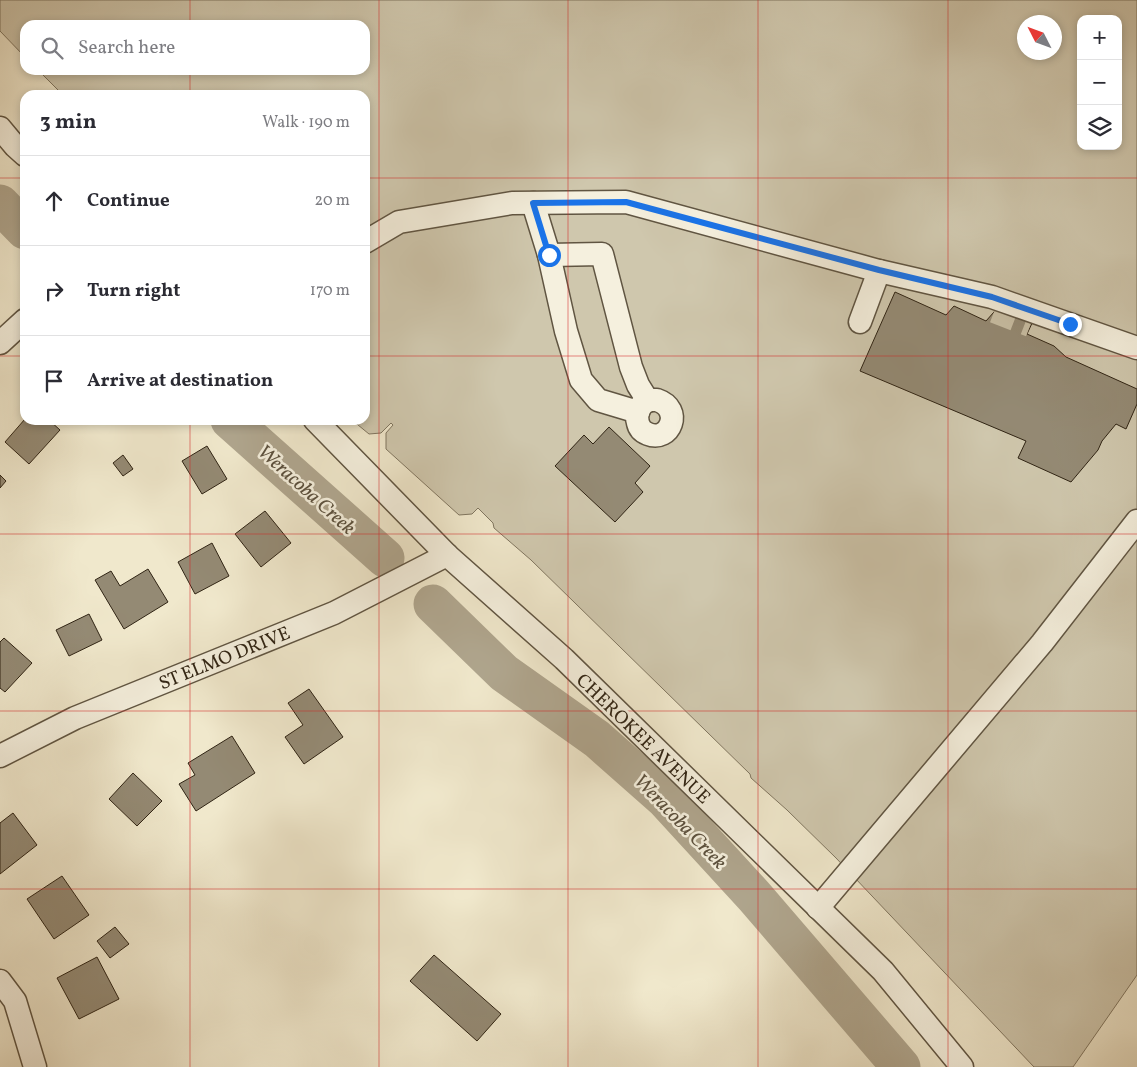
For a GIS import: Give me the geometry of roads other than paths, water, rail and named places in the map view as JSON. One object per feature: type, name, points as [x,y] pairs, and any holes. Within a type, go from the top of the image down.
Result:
[{"type":"street","points":[[0,128],[20,150]]},
{"type":"street","points":[[370,239],[399,222],[512,203],[626,202],[879,270],[992,297],[1137,348]]},
{"type":"street","points":[[533,203],[549,255],[566,331],[581,380],[598,400],[643,406],[602,254],[549,255]]},
{"type":"street","points":[[860,322],[879,270]]},
{"type":"street","points":[[979,294],[994,312]]},
{"type":"street","points":[[1030,326],[1053,318]]},
{"type":"street","points":[[0,343],[20,325]]},
{"type":"street","name":"CHEROKEE AVENUE","points":[[320,425],[447,555],[564,659],[883,972],[962,1067]]},
{"type":"street","points":[[818,908],[1042,643],[1137,521]]},
{"type":"street","name":"ST ELMO DRIVE","points":[[0,756],[75,718],[334,613],[447,555]]},
{"type":"street","points":[[0,981],[15,1001],[35,1067]]},
{"type":"waterway","name":"Weracoba Creek","points":[[0,204],[20,225]]},
{"type":"waterway","name":"Weracoba Creek","points":[[236,425],[385,558]]},
{"type":"waterway","name":"Weracoba Creek","points":[[433,604],[504,673],[597,739],[666,800],[754,896],[901,1067]]},
{"type":"tunnel","points":[[994,312],[1030,326]]}]
